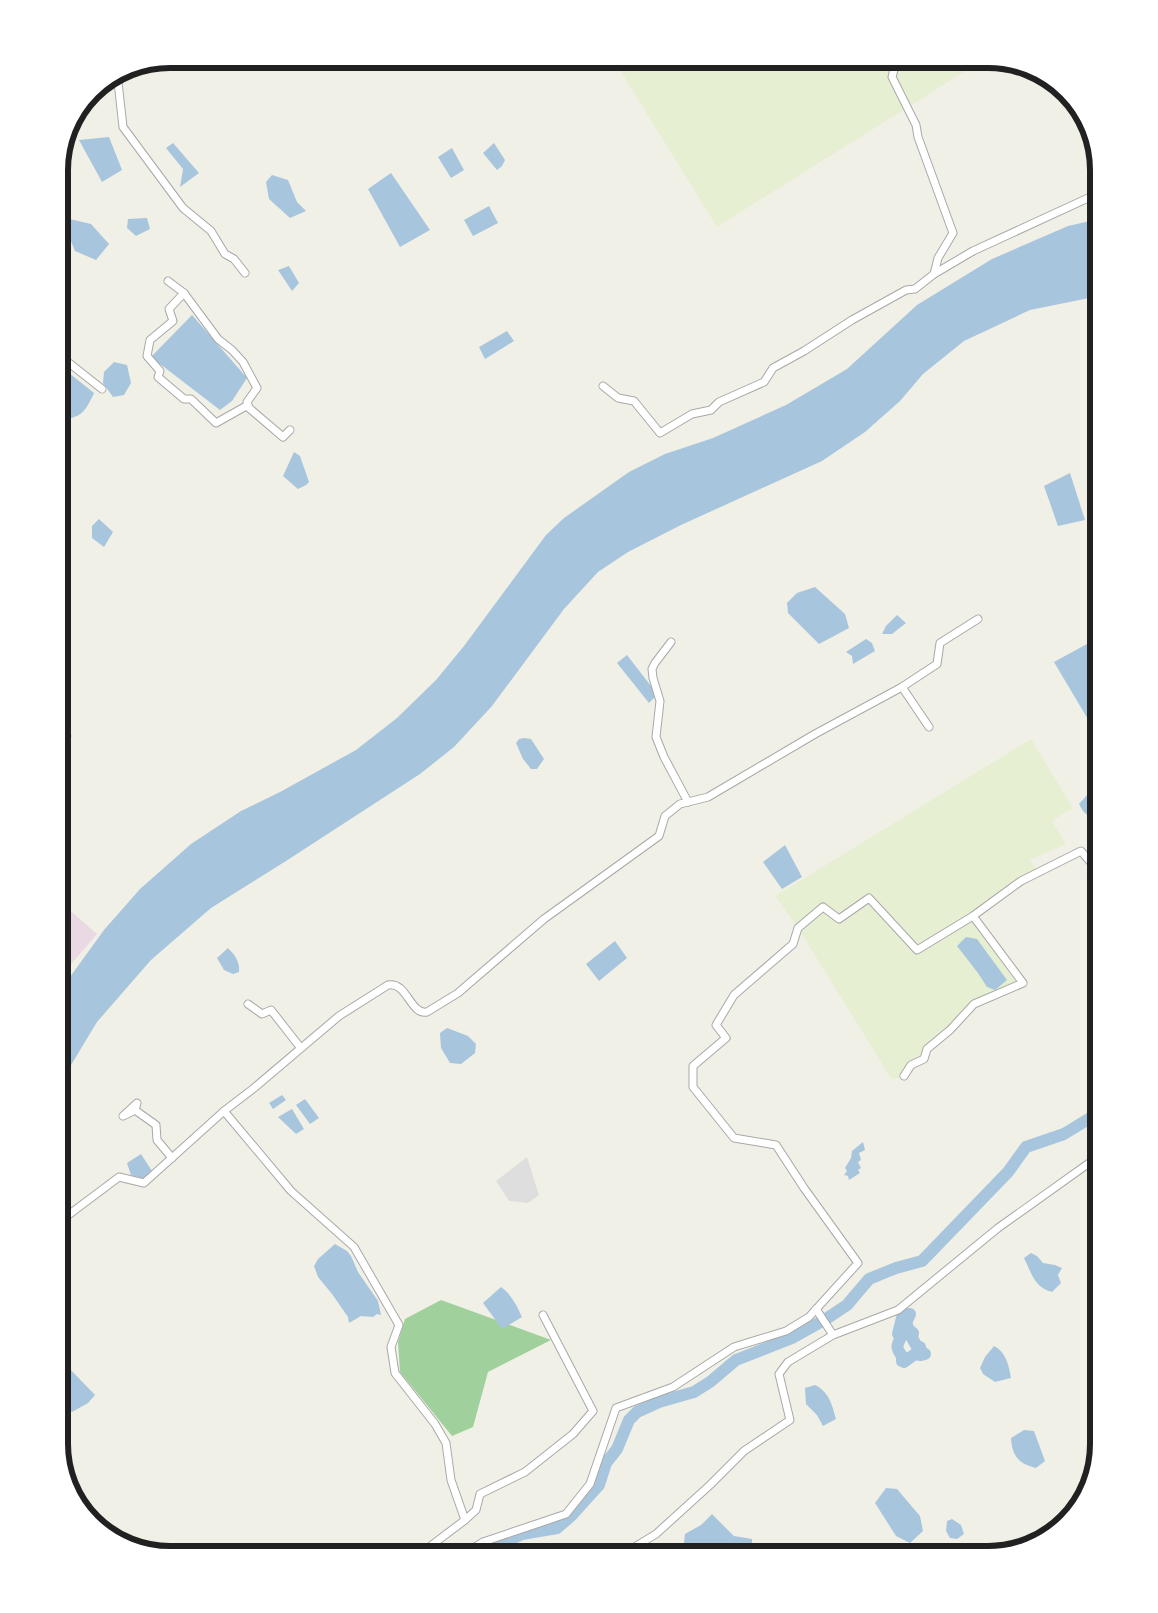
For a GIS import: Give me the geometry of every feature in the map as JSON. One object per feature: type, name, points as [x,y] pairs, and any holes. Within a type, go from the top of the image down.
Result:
[{"type":"street","points":[[894,68],[892,77],[916,125],[918,137],[953,234],[938,258],[934,274]]},
{"type":"street","points":[[118,82],[123,127],[183,208],[211,231],[225,254],[234,259],[245,273]]},
{"type":"street","points":[[603,386],[618,398],[634,401],[660,433],[692,414],[711,410],[719,402],[764,382],[773,368],[868,311],[906,290],[915,288],[934,274],[973,251],[1090,197]]},
{"type":"street","points":[[168,281],[184,293],[218,339],[232,350],[247,371],[257,388],[247,402],[249,408],[284,437],[290,430]]},
{"type":"street","points":[[184,293],[169,309],[173,321],[150,340],[147,356],[160,371],[158,377],[184,399],[191,399],[216,423],[248,405]]},
{"type":"street","points":[[68,362],[102,389]]},
{"type":"street","points":[[68,1214],[89,1194],[120,1177],[144,1183],[224,1111],[254,1088],[338,1016],[388,985],[396,986],[408,997],[416,1010],[423,1013],[458,993],[544,919],[659,836],[665,816],[680,804],[708,797],[815,734],[902,687],[936,664],[940,643],[978,619]]},
{"type":"street","points":[[670,642],[652,670],[660,702],[656,737],[664,757],[688,802]]},
{"type":"street","points":[[902,687],[929,727]]},
{"type":"street","points":[[478,1545],[566,1514],[590,1484],[616,1408],[673,1387],[734,1347],[786,1331],[817,1312],[858,1262],[804,1188],[776,1145],[734,1138],[693,1087],[693,1066],[726,1038],[716,1025],[734,995],[793,944],[798,928],[823,907],[839,919],[869,898],[917,950],[973,916],[1021,880],[1081,851],[1090,862]]},
{"type":"street","points":[[904,1076],[912,1065],[924,1059],[927,1049],[950,1030],[974,1004],[1023,983],[973,916]]},
{"type":"street","points":[[248,1004],[262,1014],[271,1010],[300,1047]]},
{"type":"street","points":[[135,1110],[156,1125],[156,1140],[172,1158]]},
{"type":"street","points":[[224,1111],[291,1191],[354,1247],[399,1325],[391,1347],[395,1373],[435,1424],[446,1443],[451,1480],[465,1520]]},
{"type":"street","points":[[637,1546],[656,1534],[744,1451],[790,1420],[779,1374],[788,1362],[833,1335],[898,1310],[998,1228],[1090,1162]]},
{"type":"street","points":[[817,1312],[833,1335]]},
{"type":"street","points":[[431,1545],[476,1510],[480,1494],[526,1472],[573,1434],[593,1411],[543,1315]]},
{"type":"shaded area","points":[[68,909],[97,934],[68,968]]},
{"type":"shaded area","points":[[527,1157],[539,1195],[528,1203],[509,1201],[496,1181]]},
{"type":"green space","points":[[619,68],[962,68],[964,72],[717,227]]},
{"type":"green space","points":[[1031,739],[1073,808],[1052,821],[1066,844],[1030,860],[1038,872],[973,916],[1023,983],[974,1004],[927,1049],[924,1059],[912,1065],[904,1076],[892,1080],[798,928],[775,896]]},
{"type":"green space","points":[[441,1300],[551,1340],[488,1372],[473,1427],[452,1436],[400,1372],[398,1342],[405,1319]]},
{"type":"water","points":[[109,137],[122,170],[102,182],[79,140]]},
{"type":"water","points":[[173,143],[199,173],[180,187],[183,169],[166,148]]},
{"type":"water","points":[[494,143],[505,160],[497,170],[483,153]]},
{"type":"water","points":[[452,148],[464,170],[451,178],[438,157]]},
{"type":"water","points":[[391,173],[430,230],[400,247],[368,189]]},
{"type":"water","points":[[272,175],[288,180],[297,202],[306,211],[290,218],[269,199],[266,182]]},
{"type":"water","points":[[489,206],[498,223],[473,236],[464,220]]},
{"type":"water","points":[[147,218],[150,229],[136,236],[127,228],[128,219]]},
{"type":"water","points":[[68,219],[91,224],[109,244],[96,260],[75,251],[68,234]]},
{"type":"water","points":[[1090,221],[1090,298],[1030,310],[964,341],[923,374],[900,401],[865,432],[822,461],[681,525],[628,552],[598,572],[564,609],[492,706],[454,747],[420,774],[211,908],[151,960],[97,1022],[68,1070],[68,980],[104,930],[140,889],[191,844],[241,811],[356,750],[397,718],[436,680],[464,646],[546,535],[564,518],[629,472],[665,454],[713,438],[786,405],[847,369],[917,305],[992,259],[1068,226]]},
{"type":"water","points":[[289,266],[299,283],[292,291],[278,270]]},
{"type":"water","points":[[192,315],[247,378],[232,401],[220,410],[151,357]]},
{"type":"water","points":[[507,331],[514,341],[485,359],[479,347]]},
{"type":"water","points":[[114,362],[127,365],[131,383],[124,395],[113,397],[103,383],[104,372]]},
{"type":"water","points":[[68,372],[94,393],[85,409],[74,417],[68,418]]},
{"type":"water","points":[[294,452],[300,456],[309,482],[298,489],[283,476]]},
{"type":"water","points":[[1070,473],[1085,520],[1058,526],[1044,486]]},
{"type":"water","points":[[99,519],[113,532],[104,547],[92,538],[92,526]]},
{"type":"water","points":[[815,587],[845,614],[849,628],[819,644],[788,613],[787,603],[797,593]]},
{"type":"water","points":[[897,615],[906,623],[892,634],[882,634],[886,626]]},
{"type":"water","points":[[866,639],[872,643],[875,651],[853,664],[852,656],[846,652]]},
{"type":"water","points":[[1090,642],[1090,721],[1089,721],[1054,662]]},
{"type":"water","points":[[627,655],[654,690],[655,697],[649,703],[617,663]]},
{"type":"water","points":[[519,739],[531,739],[544,759],[537,769],[531,769],[523,759],[516,743]]},
{"type":"water","points":[[1090,793],[1090,818],[1079,804]]},
{"type":"water","points":[[785,845],[802,877],[782,889],[763,862]]},
{"type":"water","points":[[966,937],[977,939],[1007,980],[995,990],[987,987],[957,946]]},
{"type":"water","points":[[615,941],[627,958],[599,981],[586,964]]},
{"type":"water","points":[[228,948],[235,956],[239,965],[239,972],[233,974],[224,970],[217,958]]},
{"type":"water","points":[[447,1028],[468,1036],[476,1044],[475,1053],[461,1064],[450,1063],[441,1048],[440,1033]]},
{"type":"water","points":[[282,1095],[286,1100],[273,1109],[269,1103]]},
{"type":"water","points":[[305,1099],[319,1118],[310,1124],[296,1105]]},
{"type":"water","points":[[292,1109],[304,1129],[296,1134],[278,1117]]},
{"type":"water","points":[[863,1142],[865,1150],[859,1153],[861,1160],[858,1162],[861,1168],[858,1170],[860,1173],[849,1180],[848,1176],[844,1175],[847,1171],[845,1168],[851,1158],[852,1151]]},
{"type":"water","points":[[141,1154],[152,1171],[144,1179],[131,1175],[127,1163]]},
{"type":"water","points":[[335,1244],[347,1251],[351,1256],[358,1272],[378,1301],[381,1315],[377,1314],[373,1317],[361,1316],[349,1323],[348,1317],[318,1277],[314,1266],[318,1259]]},
{"type":"water","points":[[1031,1253],[1037,1256],[1043,1263],[1062,1268],[1058,1275],[1061,1283],[1052,1292],[1041,1287],[1032,1274],[1024,1258]]},
{"type":"water","points":[[501,1287],[511,1297],[522,1317],[502,1329],[483,1303]]},
{"type":"water","points":[[994,1346],[1004,1356],[1011,1378],[995,1382],[983,1374],[980,1368],[985,1357]]},
{"type":"water","points":[[68,1367],[95,1395],[88,1403],[72,1412],[68,1409]]},
{"type":"water","points":[[815,1385],[827,1395],[836,1419],[823,1426],[817,1415],[806,1404],[805,1388]]},
{"type":"water","points":[[1024,1430],[1034,1431],[1045,1461],[1036,1468],[1020,1461],[1013,1449],[1011,1438]]},
{"type":"water","points":[[886,1488],[897,1489],[920,1516],[923,1531],[910,1543],[896,1536],[875,1503]]},
{"type":"water","points":[[712,1514],[734,1536],[752,1539],[752,1546],[691,1546],[684,1543],[685,1534],[701,1525]]},
{"type":"water","points":[[952,1519],[961,1525],[964,1534],[957,1539],[950,1538],[946,1531],[947,1521]]},
{"type":"waterway","points":[[497,1545],[522,1534],[557,1528],[571,1516],[599,1485],[606,1463],[617,1449],[629,1420],[637,1412],[659,1402],[694,1392],[710,1382],[736,1360],[792,1338],[826,1319],[847,1305],[869,1279],[896,1268],[922,1261],[1008,1172],[1026,1147],[1064,1134],[1090,1118]]},
{"type":"waterway","points":[[903,1314],[910,1314],[906,1323],[909,1330],[913,1333],[912,1338],[916,1345],[925,1354],[915,1354],[904,1362],[898,1350],[902,1335],[898,1334],[903,1314]]}]
